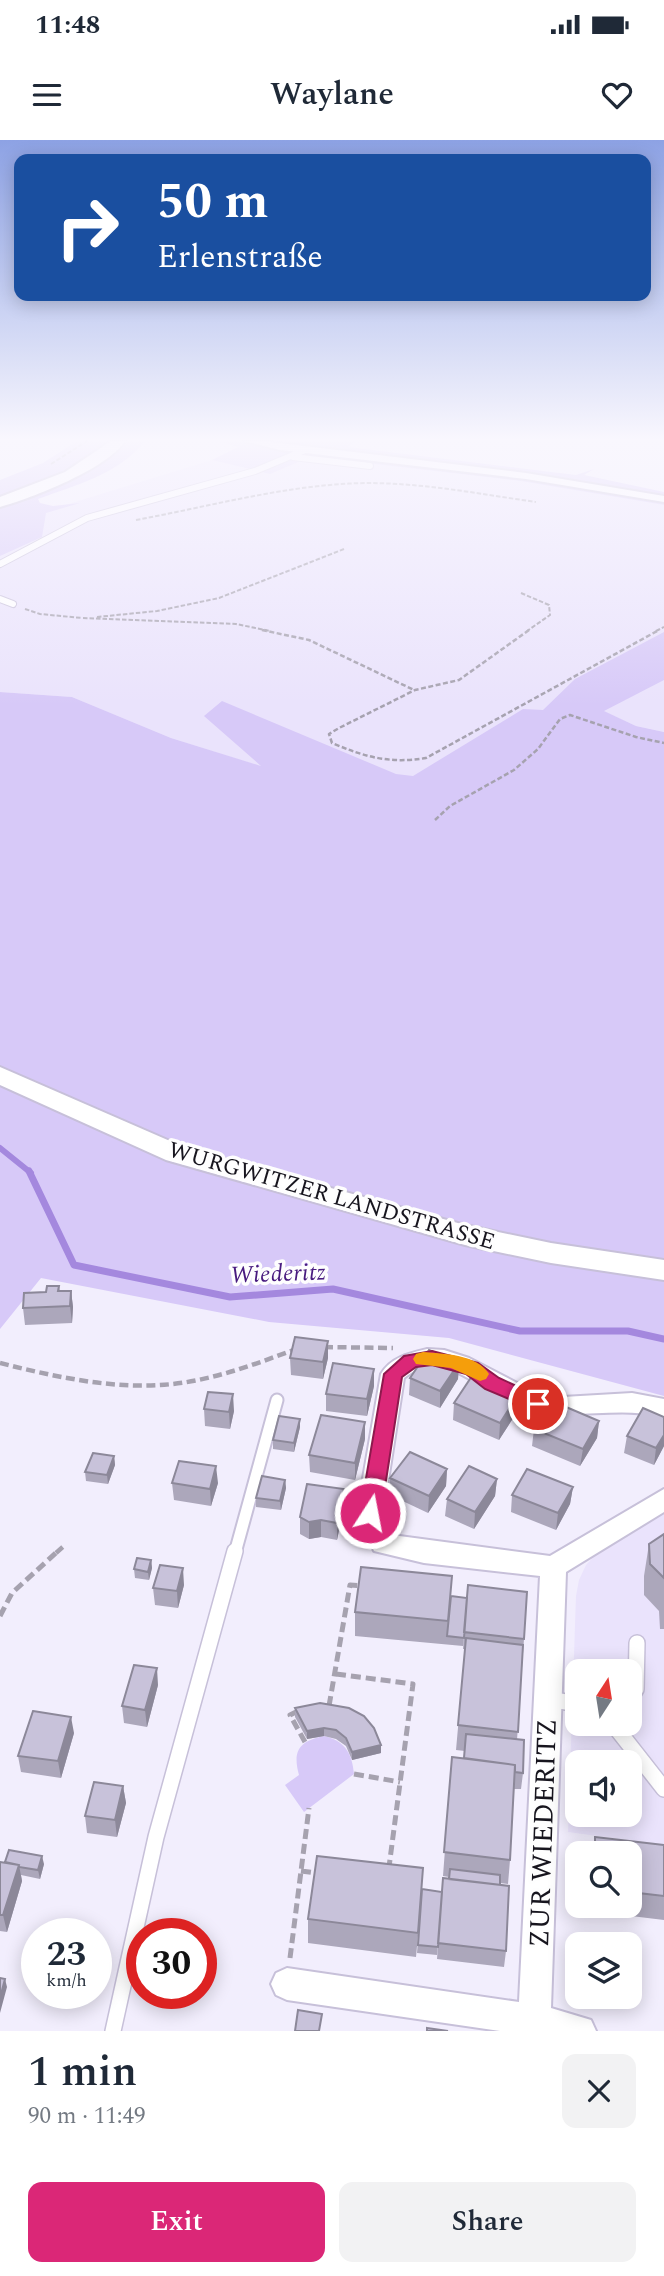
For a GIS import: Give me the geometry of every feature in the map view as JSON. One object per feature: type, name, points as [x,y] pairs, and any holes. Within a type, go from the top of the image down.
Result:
[{"type":"main road","name":"WURGWITZER LANDSTRASSE","points":[[0,1075],[176,1154],[419,1223],[551,1253],[664,1270]]},
{"type":"street","points":[[661,1506],[553,1567],[424,1552],[383,1544],[370,1513],[393,1374],[411,1361],[432,1358],[472,1368],[492,1384],[538,1404],[564,1406],[635,1402],[664,1409]]},
{"type":"street","name":"ZUR WIEDERITZ","points":[[534,2026],[553,1567]]},
{"type":"street","points":[[286,1984],[534,2026],[580,2031]]},
{"type":"lane","points":[[0,564],[65,529]]},
{"type":"lane","points":[[0,599],[13,604]]},
{"type":"lane","points":[[113,2031],[156,1836],[276,1400]]},
{"type":"lane","points":[[637,1643],[637,1659]]},
{"type":"lane","points":[[548,1699],[565,1702]]},
{"type":"lane","points":[[623,1736],[664,1788]]},
{"type":"path","points":[[83,618],[157,611],[219,598],[344,549]]},
{"type":"path","points":[[521,593],[549,605],[550,615],[459,680],[415,690],[329,734],[332,743],[376,761],[398,764],[426,758],[664,627]]},
{"type":"path","points":[[13,604],[40,614],[236,624],[297,637],[309,640],[415,690]]},
{"type":"path","points":[[435,820],[450,806],[514,770],[538,749],[560,719],[570,715],[636,737],[664,743]]},
{"type":"path","points":[[0,1363],[62,1379],[120,1385],[170,1384],[223,1375],[302,1347]]},
{"type":"path","points":[[315,1347],[396,1348]]},
{"type":"path","points":[[0,1616],[12,1593],[65,1545]]},
{"type":"path","points":[[319,1707],[329,1706],[350,1585],[377,1588]]},
{"type":"path","points":[[336,1674],[413,1684],[388,1869]]},
{"type":"path","points":[[304,1709],[290,1715],[305,1742]]},
{"type":"path","points":[[354,1774],[400,1782]]},
{"type":"path","points":[[286,1984],[309,1808]]},
{"type":"path","points":[[301,1871],[326,1874]]},
{"type":"shaded area","points":[[0,529],[664,529],[664,732],[636,726],[603,711],[468,780],[263,767],[171,738],[72,697],[0,692]]},
{"type":"shaded area","points":[[0,529],[43,529],[42,537],[0,556]]},
{"type":"shaded area","points":[[664,632],[664,680],[604,711],[636,726],[664,732],[664,1396],[449,1338],[269,1322],[41,1278],[0,1329],[0,692],[72,697],[171,738],[261,766],[204,716],[222,701],[396,774],[413,776],[523,709],[543,710],[575,679]]},
{"type":"shaded area","points":[[664,1512],[664,1845],[568,1832],[568,1827],[642,1827],[642,1750],[571,1750],[571,1736],[642,1736],[642,1659],[574,1659],[576,1596],[586,1565],[598,1552]]},
{"type":"shaded area","points":[[324,1736],[337,1741],[346,1749],[354,1774],[304,1812],[285,1785],[299,1775],[297,1759],[300,1748],[309,1741]]},
{"type":"building","points":[[47,1286],[59,1286],[58,1291],[71,1291],[70,1306],[23,1308],[24,1293],[46,1292]]},
{"type":"building","points":[[295,1337],[328,1341],[323,1362],[290,1358]]},
{"type":"building","points":[[429,1350],[459,1363],[440,1391],[410,1378]]},
{"type":"building","points":[[333,1363],[374,1369],[367,1399],[326,1394]]},
{"type":"building","points":[[472,1376],[518,1395],[500,1423],[454,1403]]},
{"type":"building","points":[[208,1392],[233,1394],[229,1412],[204,1409]]},
{"type":"building","points":[[552,1401],[599,1421],[583,1449],[534,1429]]},
{"type":"building","points":[[643,1408],[664,1417],[664,1435],[656,1448],[627,1436]]},
{"type":"building","points":[[321,1415],[365,1422],[355,1463],[309,1455]]},
{"type":"building","points":[[279,1416],[300,1419],[294,1443],[273,1440]]},
{"type":"building","points":[[410,1452],[447,1469],[429,1496],[390,1478]]},
{"type":"building","points":[[93,1453],[114,1456],[107,1475],[85,1472]]},
{"type":"building","points":[[179,1461],[216,1466],[210,1489],[172,1483]]},
{"type":"building","points":[[469,1466],[497,1479],[475,1512],[447,1499]]},
{"type":"building","points":[[527,1469],[573,1487],[558,1513],[512,1495]]},
{"type":"building","points":[[262,1476],[285,1480],[280,1501],[256,1498]]},
{"type":"building","points":[[307,1484],[344,1489],[337,1523],[321,1520],[309,1522],[300,1517]]},
{"type":"building","points":[[664,1534],[664,1578],[650,1564],[649,1544]]},
{"type":"building","points":[[137,1558],[151,1560],[148,1572],[134,1569]]},
{"type":"building","points":[[160,1565],[183,1568],[177,1591],[153,1588]]},
{"type":"building","points":[[361,1567],[452,1576],[448,1621],[355,1612]]},
{"type":"building","points":[[468,1585],[527,1592],[524,1639],[464,1632]]},
{"type":"building","points":[[451,1596],[467,1598],[464,1638],[447,1636]]},
{"type":"building","points":[[466,1638],[523,1645],[518,1732],[458,1725]]},
{"type":"building","points":[[134,1665],[157,1668],[145,1710],[122,1706]]},
{"type":"building","points":[[320,1703],[349,1708],[364,1716],[374,1728],[381,1745],[352,1752],[346,1738],[336,1730],[324,1728],[307,1731],[295,1708]]},
{"type":"building","points":[[33,1711],[71,1717],[58,1761],[18,1756]]},
{"type":"building","points":[[466,1734],[524,1740],[523,1773],[515,1772],[515,1765],[464,1758]]},
{"type":"building","points":[[452,1757],[515,1765],[510,1860],[444,1852]]},
{"type":"building","points":[[94,1782],[123,1786],[115,1820],[85,1816]]},
{"type":"building","points":[[595,1837],[630,1841],[595,1841]]},
{"type":"building","points":[[642,1842],[664,1845],[664,1896],[642,1893]]},
{"type":"building","points":[[9,1850],[42,1856],[38,1870],[5,1862]]},
{"type":"building","points":[[317,1856],[423,1868],[418,1933],[308,1919]]},
{"type":"building","points":[[0,1862],[19,1865],[3,1915],[0,1915]]},
{"type":"building","points":[[450,1869],[500,1875],[500,1885],[449,1879]]},
{"type":"building","points":[[443,1878],[509,1886],[506,1951],[438,1943]]},
{"type":"building","points":[[422,1889],[442,1892],[438,1947],[418,1945]]},
{"type":"building","points":[[0,1978],[5,1979],[0,1998]]},
{"type":"building","points":[[298,2010],[322,2014],[319,2031],[295,2031]]},
{"type":"building","points":[[427,2028],[448,2031],[427,2031]]},
{"type":"waterway","name":"Wiederitz","points":[[0,1148],[29,1172]]},
{"type":"waterway","name":"Wiederitz","points":[[29,1172],[74,1265],[230,1297],[333,1289],[520,1331],[628,1331],[664,1339]]},
{"type":"slow traffic","points":[[423,1359],[452,1361],[480,1374]]},
{"type":"route","points":[[370,1513],[393,1374],[411,1361],[432,1358],[452,1361],[472,1368],[492,1384],[513,1395],[538,1404]]}]
